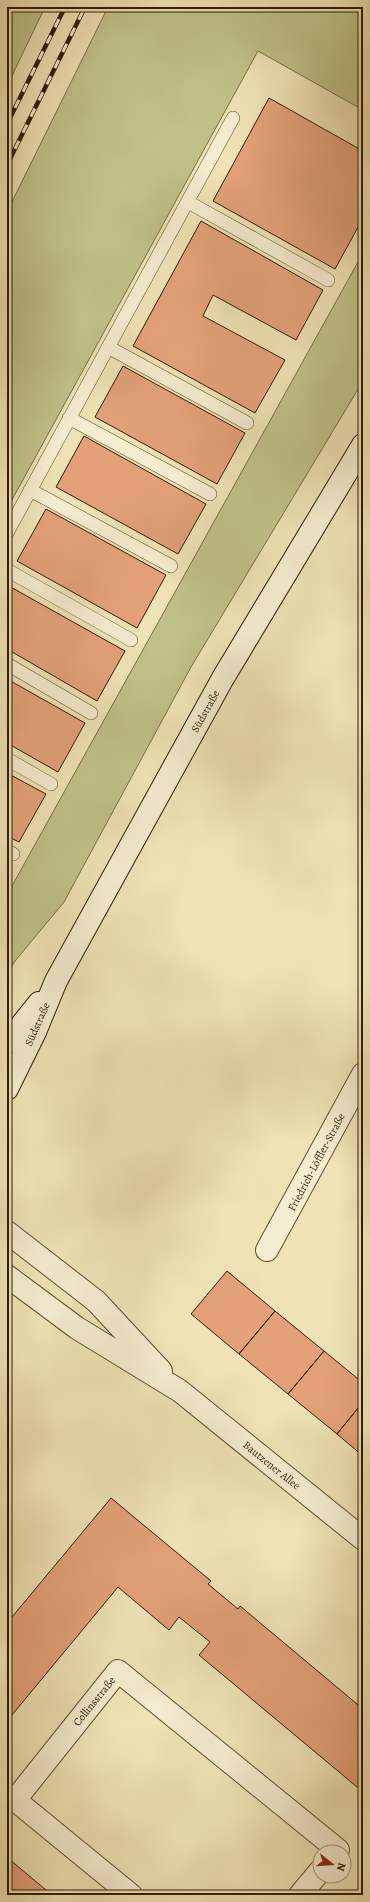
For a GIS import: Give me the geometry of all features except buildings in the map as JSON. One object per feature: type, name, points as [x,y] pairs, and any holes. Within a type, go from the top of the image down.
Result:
[{"type":"street","name":"Südstraße","points":[[7,1089],[35,1032],[56,981],[223,678],[363,445]]},
{"type":"street","name":"Südstraße","points":[[7,1044],[56,981]]},
{"type":"street","name":"Friedrich-Löffler-Straße","points":[[267,1250],[363,1074]]},
{"type":"street","name":"Bautzener Allee","points":[[7,1232],[96,1301],[180,1391]]},
{"type":"street","name":"Bautzener Allee","points":[[7,1276],[77,1328],[180,1391],[363,1539]]},
{"type":"street","name":"Collinsstraße","points":[[131,1895],[15,1800],[118,1671],[331,1844]]},
{"type":"street","points":[[300,1895],[312,1881]]},
{"type":"lane","points":[[7,533],[233,118]]},
{"type":"lane","points":[[188,202],[328,280]]},
{"type":"lane","points":[[108,347],[247,423]]},
{"type":"lane","points":[[69,418],[210,494]]},
{"type":"lane","points":[[30,490],[171,566]]},
{"type":"lane","points":[[7,570],[131,640]]},
{"type":"lane","points":[[7,664],[91,713]]},
{"type":"lane","points":[[7,759],[51,784]]},
{"type":"green space","points":[[7,7],[45,7],[7,86]]},
{"type":"green space","points":[[108,7],[363,7],[363,110],[258,51],[7,509],[7,212]]},
{"type":"green space","points":[[363,253],[363,381],[191,667],[64,902],[15,961],[7,974],[7,895]]},
{"type":"railway","points":[[7,124],[65,7]]},
{"type":"railway","points":[[7,165],[85,7]]}]
